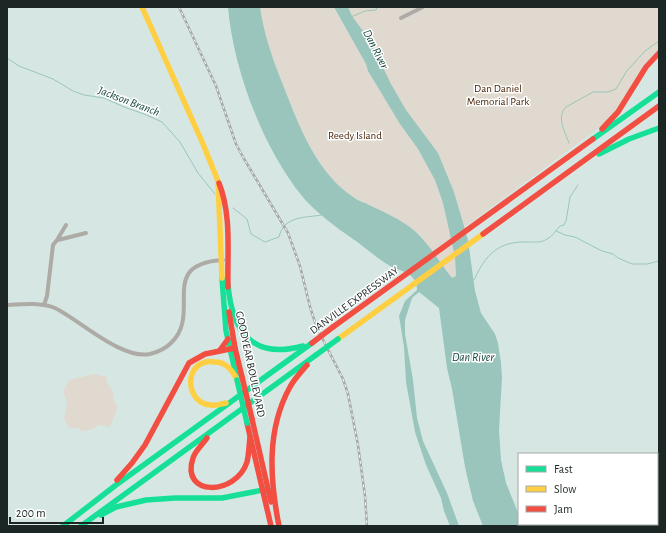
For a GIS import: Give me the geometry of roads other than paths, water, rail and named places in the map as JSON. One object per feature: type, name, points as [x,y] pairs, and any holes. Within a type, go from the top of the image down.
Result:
[{"type":"main road","name":"GOODYEAR BOULEVARD","points":[[142,7],[218,181],[224,260],[228,285],[232,348],[265,489],[271,526]]},
{"type":"main road","points":[[556,166],[561,160],[612,119],[624,104],[646,67],[659,52]]},
{"type":"main road","name":"DANVILLE EXPRESSWAY","points":[[63,526],[116,485],[234,401],[311,343],[659,92]]},
{"type":"main road","name":"DANVILLE EXPRESSWAY","points":[[81,526],[659,106]]},
{"type":"main road","points":[[545,189],[554,185],[608,149],[629,139],[659,128]]},
{"type":"main road","name":"GOODYEAR BOULEVARD","points":[[224,260],[223,305],[228,339],[232,348]]},
{"type":"main road","points":[[228,285],[234,319],[241,332],[250,340],[265,348],[276,351],[289,350],[311,343]]},
{"type":"main road","points":[[219,350],[228,339]]},
{"type":"main road","points":[[72,518],[84,506],[119,478],[139,454],[189,363],[197,357],[219,350],[232,348]]},
{"type":"main road","points":[[278,526],[272,477],[272,456],[276,429],[282,406],[290,388],[314,356]]},
{"type":"main road","points":[[234,401],[216,406],[199,402],[194,398],[191,391],[190,379],[198,366],[204,362],[212,361],[226,366],[238,378]]},
{"type":"main road","name":"GOODYEAR BOULEVARD","points":[[249,421],[250,437],[265,489],[278,526]]},
{"type":"main road","points":[[223,422],[222,426],[203,442],[192,459],[190,466],[191,474],[197,483],[203,488],[212,490],[222,488],[232,482],[239,475],[247,461],[250,447],[250,437]]},
{"type":"main road","points":[[84,526],[109,510],[136,501],[154,498],[225,498],[265,489]]},
{"type":"street","points":[[401,18],[423,7]]},
{"type":"street","points":[[44,305],[47,296],[53,244],[66,225]]},
{"type":"street","points":[[57,240],[86,233]]},
{"type":"street","points":[[7,304],[44,305],[55,308],[126,352],[141,355],[152,354],[167,347],[179,333],[184,314],[184,286],[190,272],[203,262],[224,260]]},
{"type":"water","name":"Dan River","points":[[228,7],[260,7],[269,47],[279,76],[302,132],[319,161],[340,187],[355,198],[393,217],[414,231],[426,243],[452,278],[456,276],[455,257],[443,203],[435,180],[418,149],[400,124],[368,71],[366,64],[334,7],[348,7],[352,16],[369,39],[391,84],[406,110],[438,153],[454,192],[468,240],[475,291],[481,313],[495,334],[498,343],[502,378],[499,430],[501,460],[506,483],[518,513],[518,525],[524,526],[483,526],[473,501],[465,467],[447,368],[439,308],[419,292],[412,298],[405,320],[405,334],[413,380],[417,418],[423,441],[447,493],[459,526],[450,526],[441,498],[426,465],[415,432],[406,382],[404,347],[399,316],[405,301],[417,290],[416,282],[408,274],[383,262],[323,217],[305,200],[288,177],[275,155],[252,107],[236,56]]},
{"type":"waterway","points":[[351,17],[365,11],[376,10],[377,7]]},
{"type":"waterway","points":[[569,143],[562,125],[562,115],[566,107],[593,92],[608,92],[616,89],[626,72],[645,51],[659,41]]},
{"type":"waterway","name":"Jackson Branch","points":[[7,58],[19,66],[53,79],[73,91],[84,95],[104,98],[162,122],[180,142],[198,173],[215,194]]},
{"type":"waterway","points":[[472,280],[474,280],[483,263],[494,251],[501,247],[518,242],[542,241],[551,236],[560,226],[564,225],[570,197],[578,185]]},
{"type":"waterway","name":"Jackson Branch","points":[[233,208],[247,219],[251,234],[265,242],[279,237],[284,226],[293,220],[303,217],[322,215]]},
{"type":"waterway","points":[[556,231],[575,237],[632,264],[647,264],[659,261]]},
{"type":"railway","points":[[179,7],[216,86],[236,144],[288,233],[300,266],[317,328],[343,379],[348,394],[358,445],[365,496],[367,526]]},
{"type":"park label","name":"Dan Daniel Memorial Park","points":[[498,94]]},
{"type":"park label","name":"Reedy Island","points":[[355,135]]}]
